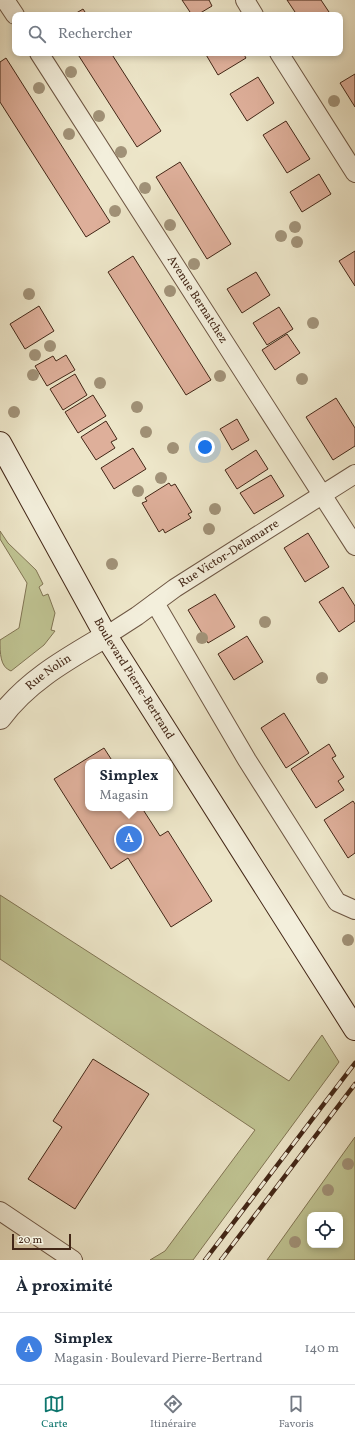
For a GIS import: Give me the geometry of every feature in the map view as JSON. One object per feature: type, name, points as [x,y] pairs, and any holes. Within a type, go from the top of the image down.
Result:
[{"type":"main road","name":"Boulevard Pierre-Bertrand","points":[[0,443],[106,636],[355,1029]]},
{"type":"main road","name":"Rue Nolin","points":[[0,718],[12,702],[44,674],[106,636]]},
{"type":"street","points":[[245,0],[252,12]]},
{"type":"street","name":"Avenue Bernatchez","points":[[41,56],[355,546]]},
{"type":"street","points":[[280,56],[355,173]]},
{"type":"street","name":"Rue Victor-Delamarre","points":[[106,636],[175,588],[355,474]]},
{"type":"street","points":[[155,603],[246,760],[337,902],[355,910]]},
{"type":"street","points":[[0,1211],[73,1260]]},
{"type":"green space","points":[[0,531],[8,543],[36,570],[43,584],[39,587],[43,596],[48,594],[55,613],[51,630],[55,631],[44,645],[11,671],[7,669],[1,659],[0,640],[19,628],[27,583],[0,539]]},
{"type":"green space","points":[[0,895],[289,1081],[322,1035],[339,1062],[193,1260],[150,1260],[165,1251],[255,1130],[0,959]]},
{"type":"green space","points":[[355,1137],[355,1260],[267,1260]]},
{"type":"building","points":[[182,0],[209,0],[212,6],[202,12],[190,12]]},
{"type":"building","points":[[287,0],[321,0],[329,12],[295,12]]},
{"type":"building","points":[[83,9],[85,12],[78,12]]},
{"type":"building","points":[[79,56],[113,56],[161,131],[137,147]]},
{"type":"building","points":[[207,56],[245,56],[246,58],[218,75]]},
{"type":"building","points":[[6,58],[110,222],[86,237],[0,102],[0,62]]},
{"type":"building","points":[[355,74],[355,107],[340,83]]},
{"type":"building","points":[[258,77],[274,103],[247,121],[230,94]]},
{"type":"building","points":[[286,121],[310,159],[287,173],[263,135]]},
{"type":"building","points":[[180,162],[231,244],[207,259],[156,177]]},
{"type":"building","points":[[319,174],[331,194],[302,212],[290,192]]},
{"type":"building","points":[[355,251],[355,286],[339,261]]},
{"type":"building","points":[[133,256],[211,380],[186,395],[108,272]]},
{"type":"building","points":[[256,272],[270,295],[242,313],[227,289]]},
{"type":"building","points":[[39,306],[54,331],[25,349],[10,324]]},
{"type":"building","points":[[279,307],[293,329],[267,345],[253,323]]},
{"type":"building","points":[[287,334],[300,353],[275,370],[262,350]]},
{"type":"building","points":[[66,355],[75,370],[47,386],[35,366],[53,356],[56,361]]},
{"type":"building","points":[[75,374],[87,395],[63,410],[50,389]]},
{"type":"building","points":[[93,395],[106,416],[78,433],[65,412]]},
{"type":"building","points":[[336,398],[355,428],[355,446],[333,460],[306,417]]},
{"type":"building","points":[[237,419],[249,440],[232,450],[220,429]]},
{"type":"building","points":[[106,421],[117,439],[111,442],[115,448],[96,460],[81,437]]},
{"type":"building","points":[[133,448],[146,469],[114,489],[101,468]]},
{"type":"building","points":[[256,450],[268,469],[237,489],[225,470]]},
{"type":"building","points":[[271,475],[284,496],[254,514],[240,493]]},
{"type":"building","points":[[169,483],[171,486],[175,484],[192,512],[188,514],[191,518],[165,533],[163,529],[159,532],[142,503],[147,501],[145,498]]},
{"type":"building","points":[[308,533],[329,567],[305,582],[284,548]]},
{"type":"building","points":[[343,587],[355,606],[355,621],[339,632],[319,602]]},
{"type":"building","points":[[215,594],[235,627],[208,643],[188,610]]},
{"type":"building","points":[[247,636],[263,662],[234,680],[218,654]]},
{"type":"building","points":[[284,713],[309,753],[286,768],[261,728]]},
{"type":"building","points":[[329,744],[336,756],[332,758],[344,777],[338,781],[344,790],[316,808],[291,769]]},
{"type":"building","points":[[104,748],[111,759],[86,759]]},
{"type":"building","points":[[85,760],[85,811],[144,811],[160,836],[168,831],[212,901],[171,927],[128,858],[111,869],[54,779]]},
{"type":"building","points":[[353,801],[355,804],[355,853],[348,858],[324,820]]},
{"type":"building","points":[[93,1059],[149,1094],[75,1209],[28,1179],[62,1127],[53,1121]]},
{"type":"railway","points":[[205,1260],[355,1063]]},
{"type":"railway","points":[[221,1260],[355,1084]]},
{"type":"place","name":"Simplex","points":[[129,839]]}]
